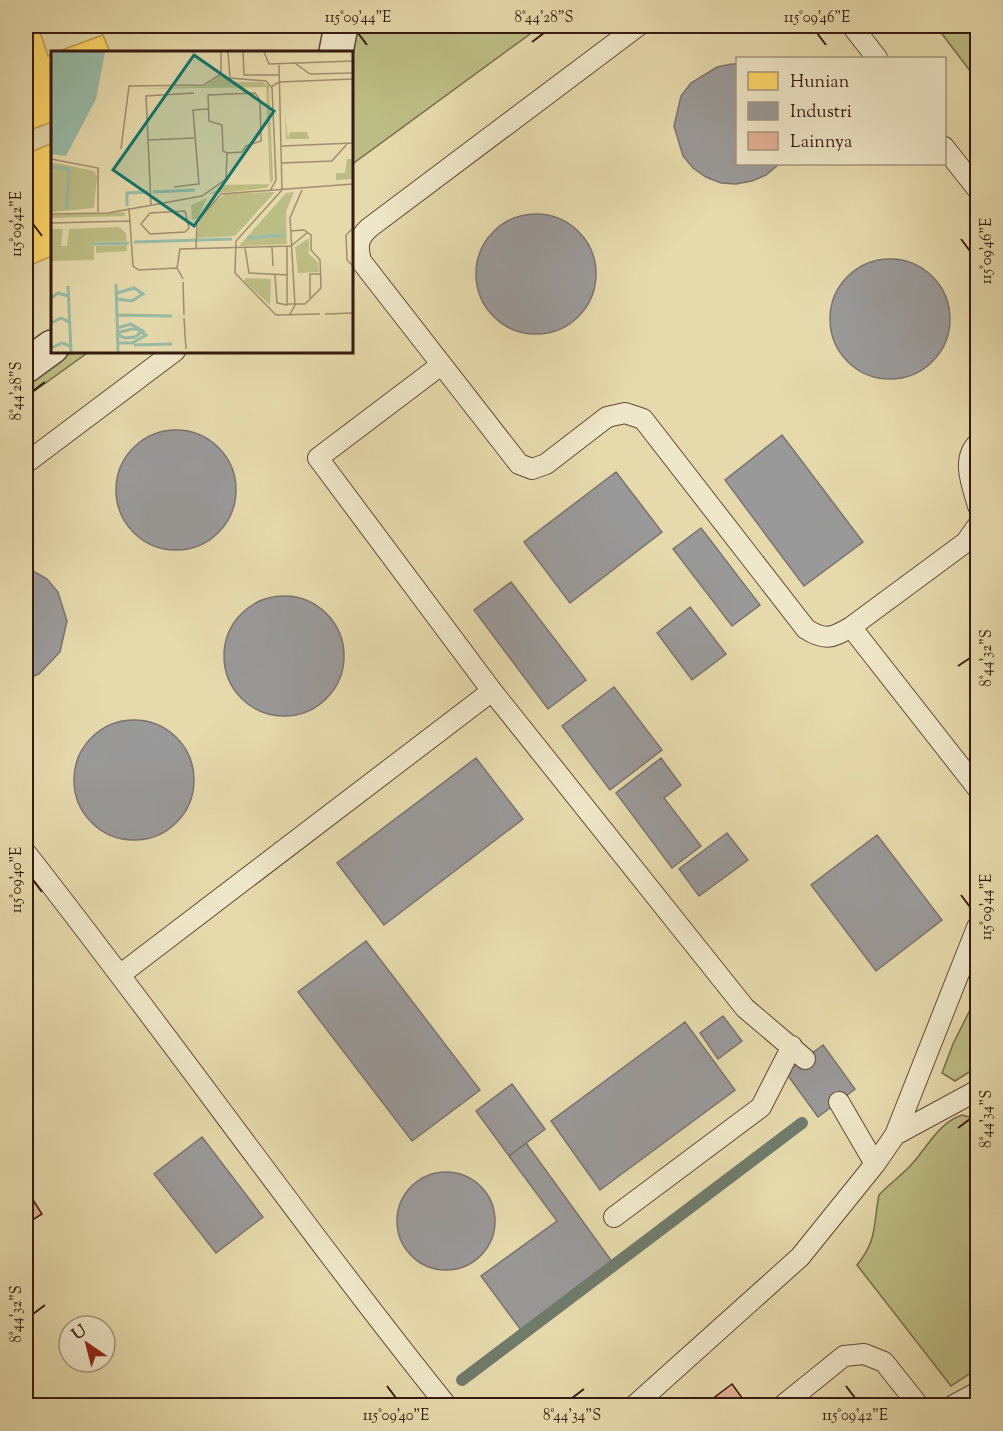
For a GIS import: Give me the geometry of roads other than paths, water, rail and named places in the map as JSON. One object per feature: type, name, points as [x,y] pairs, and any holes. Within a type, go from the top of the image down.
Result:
[{"type":"street","points":[[336,51],[341,26]]},
{"type":"street","points":[[26,366],[51,348]]},
{"type":"lane","points":[[638,26],[360,236],[358,249],[361,261],[506,452],[519,464],[532,469],[546,464],[607,417],[625,413],[644,419],[806,629],[819,638],[832,638],[851,627],[966,542],[978,525]]},
{"type":"lane","points":[[852,26],[876,57]]},
{"type":"lane","points":[[946,148],[978,190]]},
{"type":"lane","points":[[26,463],[174,352]]},
{"type":"lane","points":[[441,365],[318,458],[492,691],[745,1008],[798,1053],[761,1107],[614,1217]]},
{"type":"lane","points":[[978,443],[969,451],[968,465],[978,506]]},
{"type":"lane","points":[[851,627],[978,789]]},
{"type":"lane","points":[[121,974],[492,691]]},
{"type":"lane","points":[[26,853],[121,974],[372,1311],[447,1406]]},
{"type":"lane","points":[[634,1406],[800,1257],[875,1164],[895,1135],[978,925]]},
{"type":"lane","points":[[895,1135],[978,1090]]},
{"type":"lane","points":[[838,1102],[875,1164]]},
{"type":"lane","points":[[782,1406],[844,1356],[864,1354],[884,1362],[919,1406]]},
{"type":"lane","points":[[952,1406],[978,1392]]},
{"type":"waterway","points":[[462,1380],[802,1123]]}]
